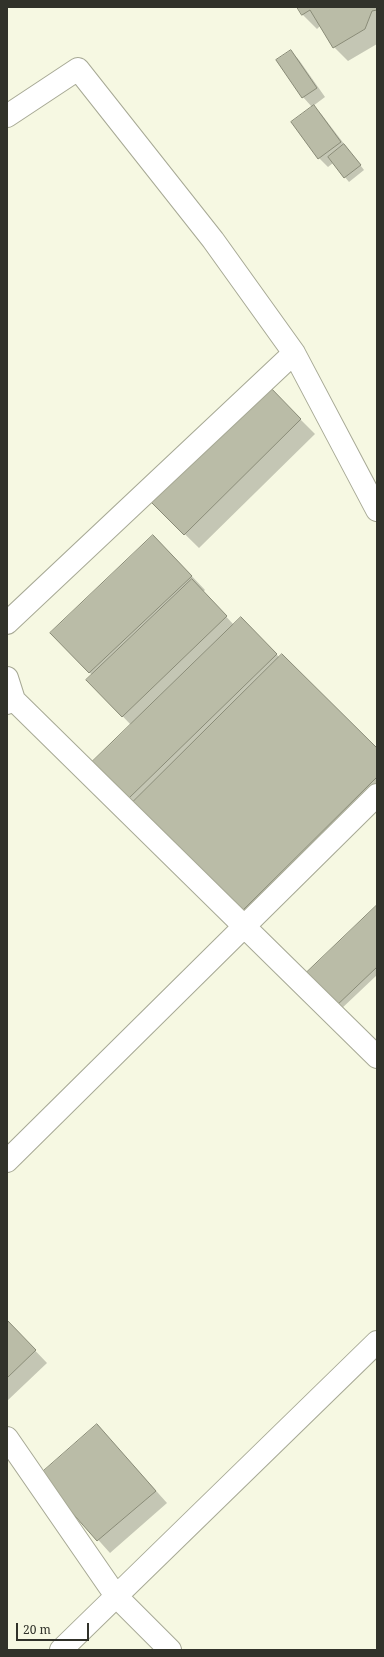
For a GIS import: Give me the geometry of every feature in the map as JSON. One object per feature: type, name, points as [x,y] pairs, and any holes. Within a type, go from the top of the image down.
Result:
[{"type":"street","points":[[7,116],[78,70],[213,240],[294,353],[377,510]]},
{"type":"street","points":[[7,623],[294,353]]},
{"type":"street","points":[[7,678],[10,702],[377,1057]]},
{"type":"street","points":[[7,1161],[377,795]]},
{"type":"street","points":[[61,1650],[377,1342]]},
{"type":"street","points":[[7,1438],[116,1596],[170,1650]]},
{"type":"building","points":[[297,7],[377,7],[377,10],[372,11],[365,29],[333,48],[310,10],[302,15]]},
{"type":"building","points":[[291,50],[317,88],[302,98],[276,60]]},
{"type":"building","points":[[314,105],[341,142],[318,159],[291,122]]},
{"type":"building","points":[[344,144],[361,165],[344,178],[328,157]]},
{"type":"building","points":[[268,385],[301,419],[184,535],[150,501]]},
{"type":"building","points":[[153,535],[192,576],[89,673],[50,633]]},
{"type":"building","points":[[192,579],[227,616],[122,717],[86,680]]},
{"type":"building","points":[[241,617],[277,654],[128,799],[92,762]]},
{"type":"building","points":[[282,654],[377,748],[377,777],[240,913],[131,804]]},
{"type":"building","points":[[377,905],[377,967],[334,1008],[303,976]]},
{"type":"building","points":[[7,1320],[36,1350],[7,1378]]},
{"type":"building","points":[[97,1424],[156,1491],[97,1541],[39,1475]]}]
